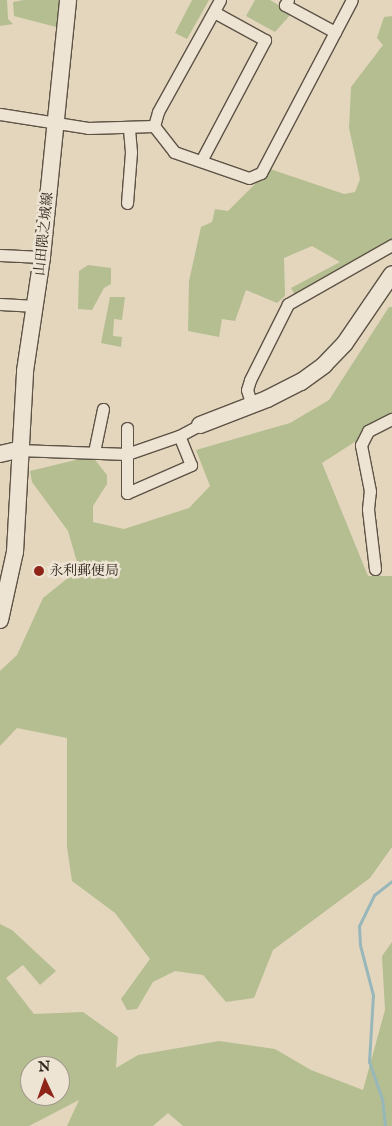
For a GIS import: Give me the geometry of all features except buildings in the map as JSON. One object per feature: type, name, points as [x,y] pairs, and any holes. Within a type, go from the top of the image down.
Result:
[{"type":"main road","name":"山田隈之城線","points":[[0,620],[15,552],[18,450],[25,371],[42,257],[68,0]]},
{"type":"main road","points":[[200,425],[252,406],[301,382],[324,365],[345,343],[392,274]]},
{"type":"main road","points":[[0,454],[18,450]]},
{"type":"street","points":[[154,126],[158,112],[220,0]]},
{"type":"street","points":[[288,0],[285,5],[335,32]]},
{"type":"street","points":[[154,126],[174,152],[249,178],[261,173],[352,0]]},
{"type":"street","points":[[201,161],[265,40],[214,12]]},
{"type":"street","points":[[0,114],[88,128],[154,126]]},
{"type":"street","points":[[127,203],[131,152],[129,127]]},
{"type":"street","points":[[252,406],[247,390],[250,380],[288,304],[392,245]]},
{"type":"street","points":[[0,255],[42,257]]},
{"type":"street","points":[[0,304],[36,306]]},
{"type":"street","points":[[94,452],[103,409]]},
{"type":"street","points":[[374,569],[368,509],[370,491],[361,445],[368,431],[392,419]]},
{"type":"street","points":[[18,450],[126,454],[180,436],[200,425]]},
{"type":"street","points":[[127,428],[128,493],[191,465],[180,436]]},
{"type":"green space","points":[[0,0],[7,0],[8,19],[13,24],[0,26]]},
{"type":"green space","points":[[24,0],[61,0],[60,28],[14,16],[13,2]]},
{"type":"green space","points":[[192,0],[209,0],[187,39],[175,33]]},
{"type":"green space","points":[[255,0],[270,0],[292,13],[275,32],[246,16]]},
{"type":"green space","points":[[392,16],[392,241],[295,295],[291,288],[340,262],[312,246],[284,258],[285,296],[277,303],[246,290],[235,321],[222,319],[219,337],[188,331],[189,281],[201,227],[212,222],[215,209],[228,211],[270,169],[344,194],[355,192],[360,179],[349,128],[351,87],[383,45],[377,38],[384,17]]},
{"type":"green space","points":[[88,265],[111,268],[111,284],[104,288],[92,310],[78,309],[79,271]]},
{"type":"green space","points":[[110,297],[125,297],[122,320],[114,319],[113,336],[122,337],[121,347],[101,343]]},
{"type":"green space","points":[[389,307],[392,307],[392,418],[322,463],[368,576],[392,576],[392,847],[370,878],[273,950],[254,998],[226,1002],[203,975],[175,971],[153,982],[137,1009],[127,1010],[121,999],[150,959],[115,913],[72,881],[67,847],[67,738],[17,728],[0,746],[0,671],[17,655],[43,598],[79,569],[68,531],[32,482],[30,471],[92,456],[107,475],[107,484],[93,506],[93,522],[124,529],[189,508],[210,486],[196,450],[290,423],[329,400]]},
{"type":"green space","points":[[0,924],[12,930],[56,971],[40,985],[23,965],[6,978],[34,1014],[83,1012],[118,1037],[116,1068],[138,1055],[219,1041],[275,1049],[311,1070],[363,1090],[385,1010],[382,956],[392,942],[392,1126],[183,1126],[168,1113],[153,1126],[67,1126],[79,1100],[70,1105],[70,1056],[20,1056],[20,1106],[67,1106],[29,1126],[0,1126]]},
{"type":"waterway","points":[[385,1126],[382,1099],[369,1062],[373,995],[360,945],[359,926],[374,895],[392,881]]},
{"type":"place","name":"永利郵便局","points":[[39,571]]}]
